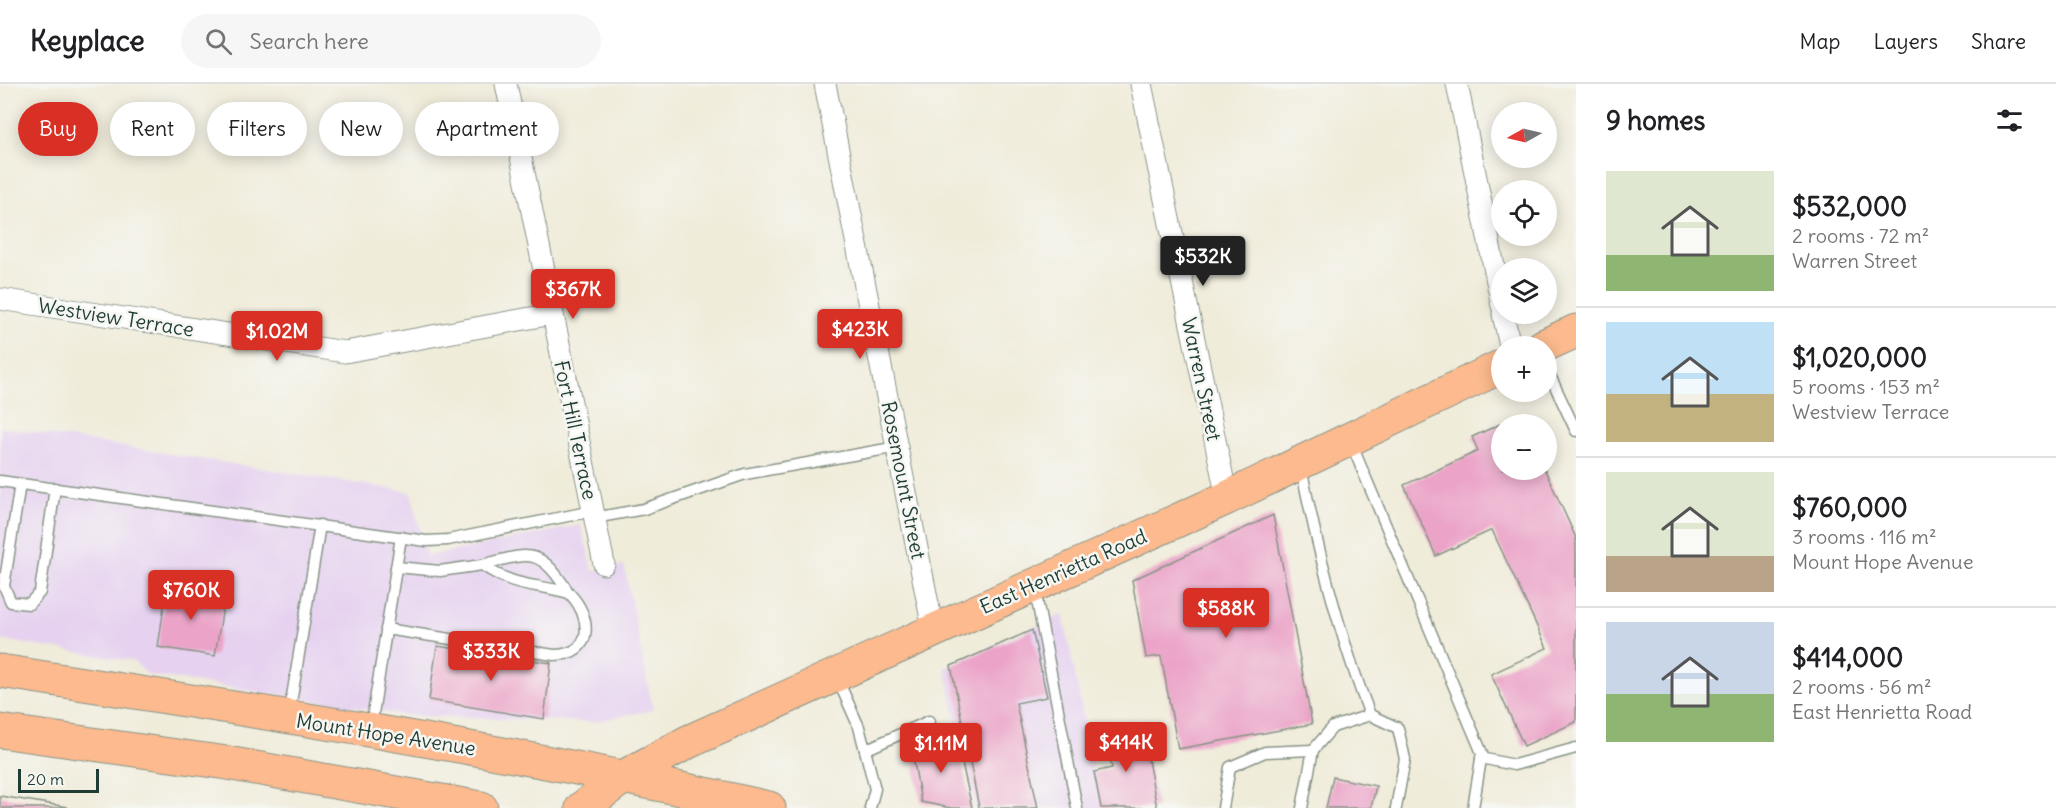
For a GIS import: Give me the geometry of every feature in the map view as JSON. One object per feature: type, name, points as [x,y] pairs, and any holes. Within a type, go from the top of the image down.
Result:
[{"type":"main road","points":[[1557,340],[1576,331]]},
{"type":"main road","name":"East Henrietta Road","points":[[582,808],[625,776],[688,742],[836,676],[933,629],[1227,498],[1491,371]]},
{"type":"main road","name":"Mount Hope Avenue","points":[[0,671],[370,730],[625,776],[769,808]]},
{"type":"main road","points":[[0,731],[227,763],[481,808]]},
{"type":"main road","points":[[608,808],[625,776]]},
{"type":"street","name":"Fort Hill Terrace","points":[[506,84],[604,564]]},
{"type":"street","name":"Rosemount Street","points":[[825,84],[933,629]]},
{"type":"street","name":"Warren Street","points":[[1141,84],[1227,498]]},
{"type":"street","points":[[1457,84],[1492,258]]},
{"type":"street","name":"Westview Terrace","points":[[0,299],[345,352],[552,314]]},
{"type":"lane","points":[[1557,390],[1576,431]]},
{"type":"lane","points":[[1350,439],[1482,753],[1473,808]]},
{"type":"lane","points":[[0,481],[426,541],[448,540],[593,515],[644,509],[745,474],[898,447]]},
{"type":"lane","points":[[1300,463],[1316,542],[1342,638],[1370,715]]},
{"type":"lane","points":[[20,484],[4,586],[11,602],[29,604],[40,592],[55,488]]},
{"type":"lane","points":[[288,718],[320,525]]},
{"type":"lane","points":[[370,730],[401,537]]},
{"type":"lane","points":[[386,629],[562,655],[573,652],[581,645],[585,635],[587,622],[582,610],[555,571],[537,557],[516,556],[482,565],[440,571],[396,567]]},
{"type":"lane","points":[[482,565],[505,580],[569,593]]},
{"type":"lane","points":[[1034,584],[1077,808]]},
{"type":"lane","points":[[836,676],[859,727],[865,750],[875,789],[870,808]]},
{"type":"lane","points":[[1302,808],[1313,750],[1333,727],[1370,715],[1398,728],[1405,759],[1396,808]]},
{"type":"lane","points":[[865,750],[929,722]]},
{"type":"lane","points":[[1481,758],[1514,765],[1576,748]]},
{"type":"lane","points":[[1222,808],[1230,767],[1265,752],[1313,750]]},
{"type":"shaded area","points":[[0,427],[411,492],[427,556],[581,525],[593,571],[624,565],[653,710],[592,722],[404,715],[148,675],[133,661],[0,640]]},
{"type":"shaded area","points":[[1063,614],[1101,808],[976,808],[945,668]]},
{"type":"building","points":[[1491,428],[1491,480],[1550,480],[1576,538],[1576,722],[1524,746],[1491,674],[1547,648],[1492,530],[1436,556],[1404,485],[1478,451],[1472,437]]},
{"type":"building","points":[[1273,515],[1312,724],[1178,749],[1161,656],[1146,658],[1132,580]]},
{"type":"building","points":[[167,586],[225,595],[215,656],[158,647]]},
{"type":"building","points":[[1032,630],[1047,697],[1016,703],[1038,808],[979,808],[951,666]]},
{"type":"building","points":[[437,646],[551,663],[544,719],[429,700]]},
{"type":"building","points":[[1142,728],[1157,808],[1101,808],[1094,772],[1112,768],[1106,734]]},
{"type":"building","points":[[956,736],[972,808],[951,808],[921,802],[911,745]]},
{"type":"building","points":[[1333,777],[1376,786],[1371,808],[1326,808]]},
{"type":"building","points":[[0,796],[67,807],[67,808],[0,808]]}]
